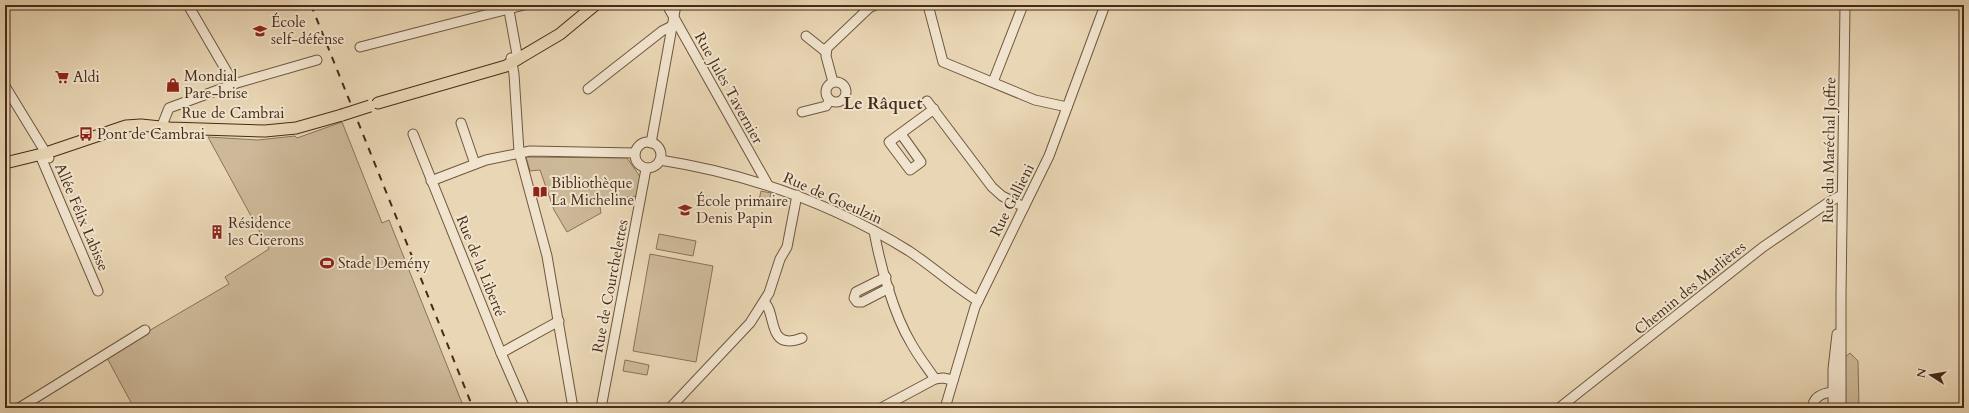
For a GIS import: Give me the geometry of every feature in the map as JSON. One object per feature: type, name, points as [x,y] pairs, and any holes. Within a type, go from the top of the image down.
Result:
[{"type":"main road","name":"Rue de Cambrai","points":[[5,170],[45,157],[121,126],[136,124],[164,128],[265,132],[296,128],[342,115],[422,87],[515,59],[560,34],[590,7]]},
{"type":"main road","name":"Rue de Cambrai","points":[[5,163],[45,157]]},
{"type":"street","points":[[188,5],[234,84]]},
{"type":"street","points":[[360,47],[509,7],[524,5]]},
{"type":"street","name":"Rue Jules Tavernier","points":[[667,5],[673,22],[768,184]]},
{"type":"street","points":[[651,143],[676,5]]},
{"type":"street","points":[[826,52],[829,46],[856,20],[869,8],[875,5]]},
{"type":"street","points":[[928,5],[943,62],[1035,100],[1067,107]]},
{"type":"street","points":[[993,82],[1023,5]]},
{"type":"street","name":"Rue Gallieni","points":[[945,408],[978,301],[1050,156],[1104,5]]},
{"type":"street","name":"Rue du Maréchal Joffre","points":[[1833,408],[1837,392],[1841,294],[1844,5]]},
{"type":"street","points":[[509,7],[515,59],[519,152],[547,256],[573,408]]},
{"type":"street","points":[[588,89],[673,22]]},
{"type":"street","points":[[806,36],[826,52],[833,82]]},
{"type":"street","name":"Rue de Cambrai","points":[[164,128],[169,108],[234,84],[317,60]]},
{"type":"street","points":[[833,82],[842,84],[846,93],[840,101],[830,100],[827,96],[826,90],[828,85],[833,82]]},
{"type":"street","name":"Allée Félix Labisse","points":[[5,86],[45,157],[98,291]]},
{"type":"street","points":[[802,112],[826,106],[830,100]]},
{"type":"street","points":[[927,101],[992,187],[1002,196],[1024,207]]},
{"type":"street","points":[[901,134],[934,110]]},
{"type":"street","points":[[461,123],[475,164]]},
{"type":"street","name":"Rue de la Liberté","points":[[413,134],[500,354],[525,408]]},
{"type":"street","points":[[651,143],[660,149],[660,160],[655,167],[646,169],[637,163],[635,153],[641,144],[651,143]]},
{"type":"street","points":[[432,181],[475,164],[519,152],[534,150],[635,153]]},
{"type":"street","name":"Rue de Goeulzin","points":[[660,160],[713,170],[768,184],[852,219],[920,259],[978,301]]},
{"type":"street","name":"Rue de Courchelettes","points":[[601,408],[646,169]]},
{"type":"street","points":[[670,408],[750,323],[764,302],[773,283],[780,259],[788,243],[797,195]]},
{"type":"street","name":"Chemin des Marlières","points":[[1559,408],[1763,248],[1829,202],[1842,195]]},
{"type":"street","points":[[874,231],[889,288],[908,338],[935,379]]},
{"type":"street","points":[[886,277],[856,292],[854,298],[857,302],[862,302],[889,288]]},
{"type":"street","points":[[764,302],[768,306],[772,326],[780,337],[790,341],[802,338]]},
{"type":"street","points":[[500,354],[559,321]]},
{"type":"street","points":[[19,408],[145,330]]},
{"type":"street","points":[[881,408],[935,379],[943,378],[953,380]]},
{"type":"street","points":[[1812,408],[1817,397],[1826,393],[1837,392]]},
{"type":"street","name":"Rue du Maréchal Joffre","points":[[1837,392],[1841,408]]},
{"type":"shaded area","name":"Stade Demény","points":[[342,122],[382,223],[389,220],[464,408],[134,408],[106,356],[229,284],[225,277],[269,249],[208,137],[258,140],[295,136],[297,138]]},
{"type":"shaded area","points":[[526,157],[627,158],[641,178],[637,196],[599,201],[601,213],[567,232],[554,210],[540,170],[530,171]]},
{"type":"shaded area","points":[[761,191],[771,193],[769,202],[759,200]]},
{"type":"shaded area","points":[[659,234],[696,241],[693,256],[656,249]]},
{"type":"shaded area","points":[[650,254],[713,266],[696,362],[633,351]]},
{"type":"shaded area","points":[[1850,353],[1858,361],[1859,408],[1842,408],[1843,359]]},
{"type":"shaded area","points":[[625,360],[649,365],[647,375],[623,371]]},
{"type":"railway","points":[[311,5],[473,408]]},
{"type":"place","name":"École self-défense","points":[[260,31]]},
{"type":"place","name":"Aldi","points":[[62,77]]},
{"type":"place","name":"Mondial Pare-brise","points":[[173,85]]},
{"type":"place","name":"Pont de Cambrai","points":[[86,134]]},
{"type":"place","name":"Bibliothèque La Micheline","points":[[540,192]]},
{"type":"place","name":"École primaire Denis Papin","points":[[685,210]]},
{"type":"place","name":"Résidence les Cicerons","points":[[217,232]]},
{"type":"place","name":"Stade Demény","points":[[327,263]]},
{"type":"district","name":"Le Râquet","points":[[883,103]]}]
